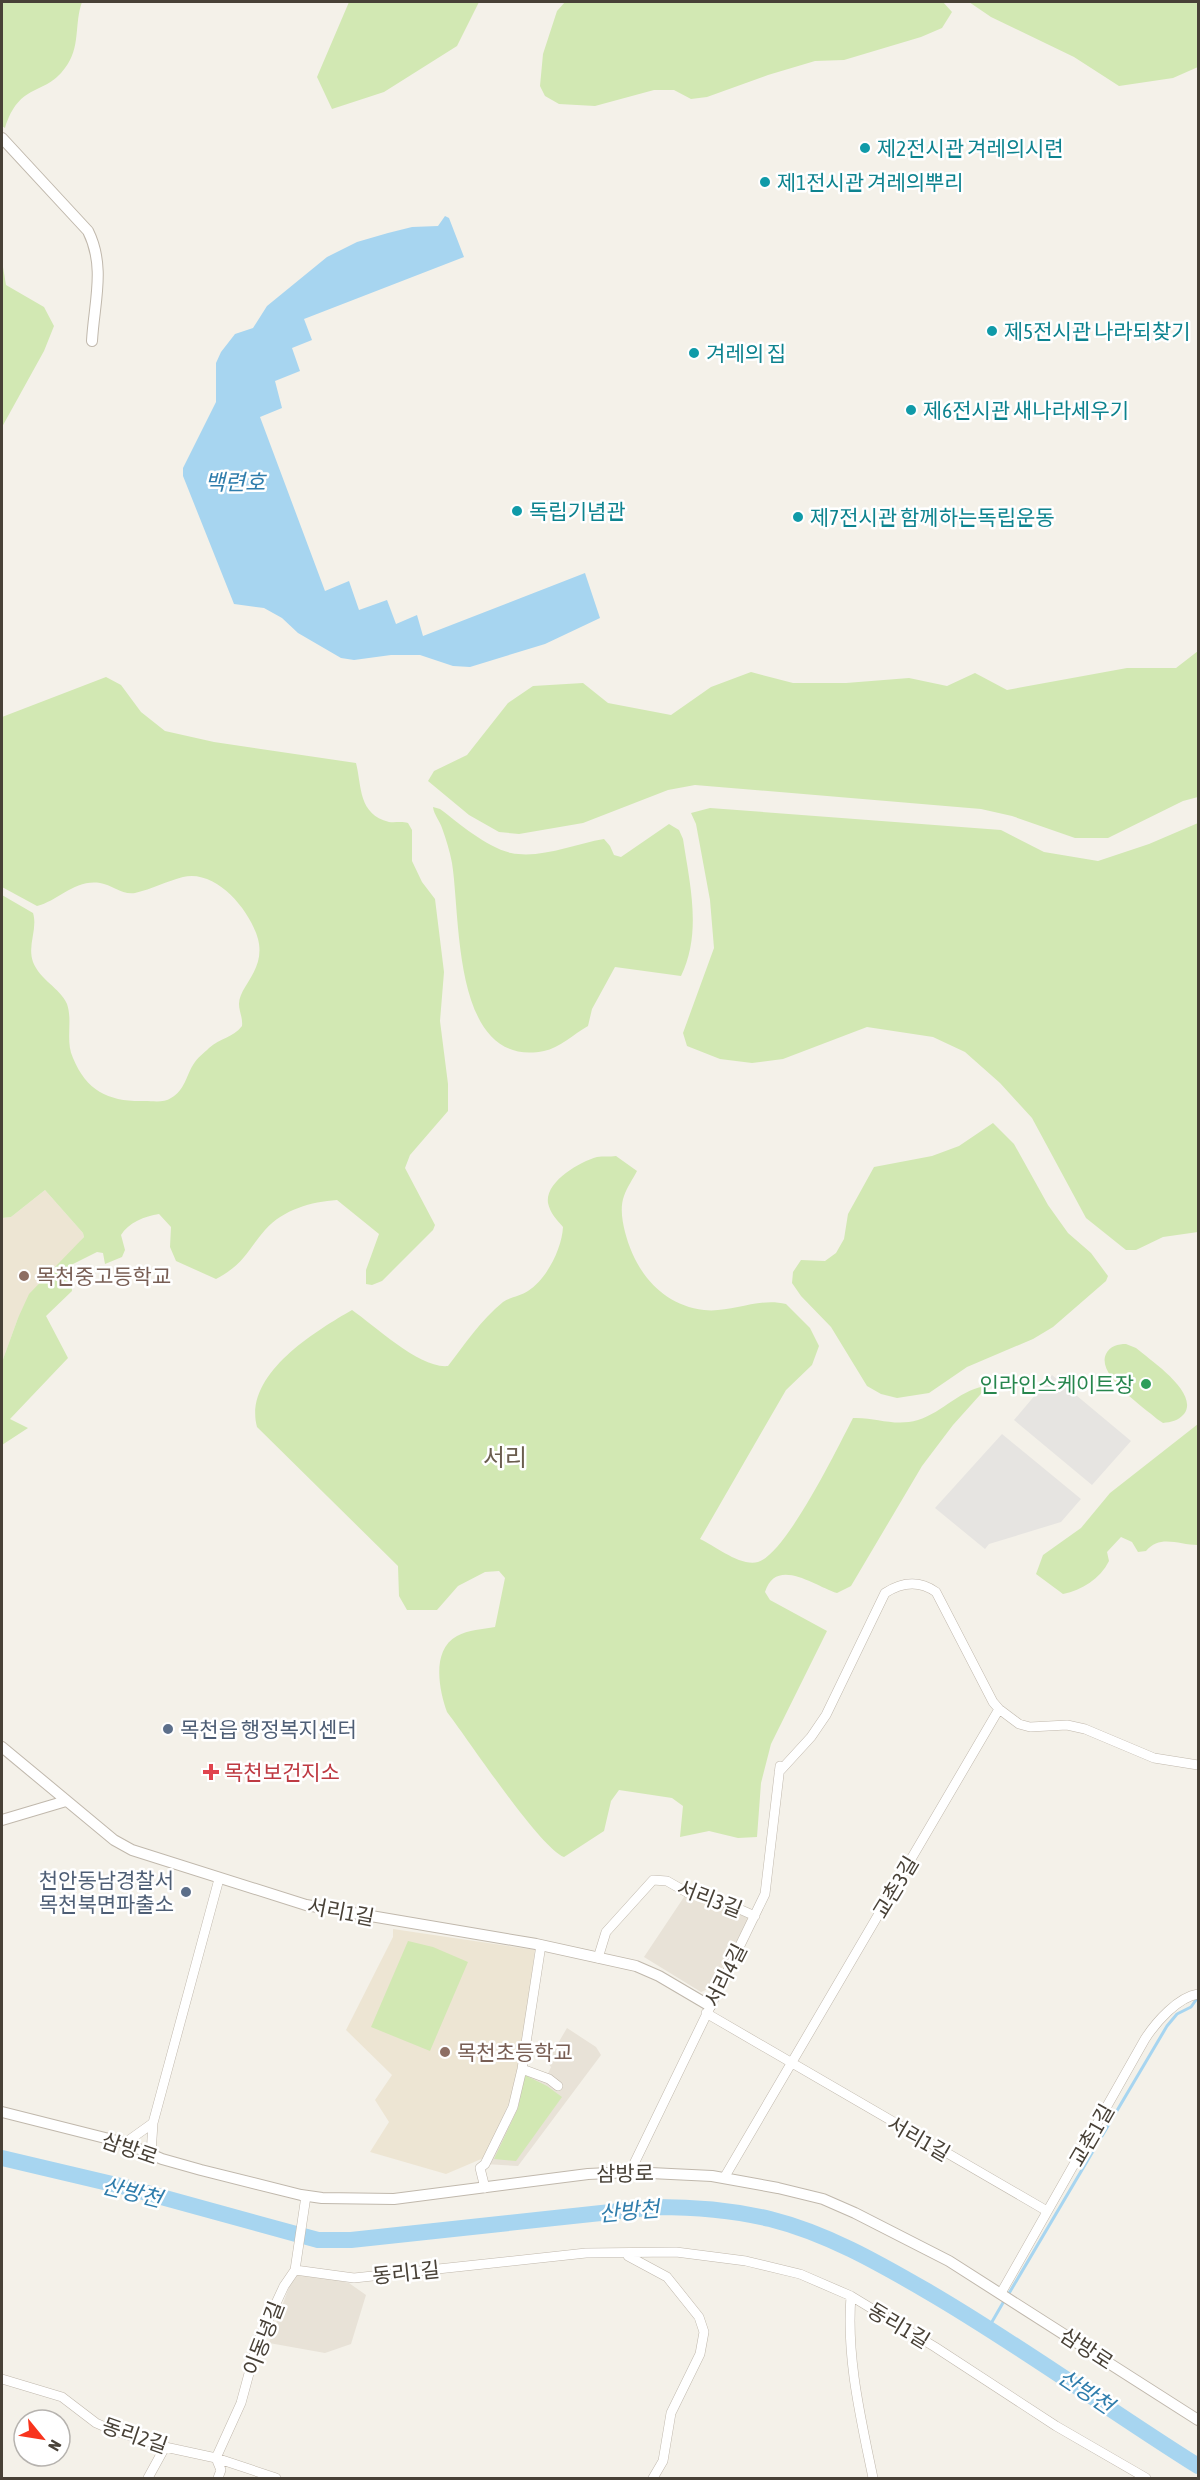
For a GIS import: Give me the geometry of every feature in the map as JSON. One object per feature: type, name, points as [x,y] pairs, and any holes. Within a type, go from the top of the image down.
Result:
[{"type":"street","points":[[2,138],[88,231],[96,246],[98,287],[92,341]]},
{"type":"street","name":"서리4길","points":[[630,2172],[765,1894],[780,1769],[811,1737],[826,1715],[885,1593],[900,1585],[921,1584],[936,1592],[999,1710]]},
{"type":"street","points":[[999,1710],[1019,1724],[1085,1729],[1154,1758],[1198,1765]]},
{"type":"street","name":"교촌3길","points":[[790,2064],[999,1710]]},
{"type":"street","name":"서리1길","points":[[2,1747],[114,1840],[132,1850],[306,1905],[541,1945],[636,1966],[659,1976],[790,2064],[1047,2211]]},
{"type":"street","points":[[2,1820],[66,1801]]},
{"type":"street","points":[[151,2154],[153,2123],[219,1879]]},
{"type":"street","name":"서리3길","points":[[598,1958],[606,1932],[653,1880],[667,1881],[688,1893],[710,1896],[755,1916]]},
{"type":"street","points":[[485,2188],[480,2168],[485,2164],[513,2107],[522,2069],[541,1945]]},
{"type":"street","name":"교촌1길","points":[[1001,2293],[1149,2033],[1163,2018],[1195,1995]]},
{"type":"street","points":[[724,2178],[790,2064]]},
{"type":"street","points":[[522,2069],[552,2075],[558,2086]]},
{"type":"street","name":"삼방로","points":[[2,2112],[125,2143],[191,2167],[306,2196],[394,2199],[588,2174],[630,2172],[724,2178],[823,2199],[902,2235],[1001,2293],[1198,2420]]},
{"type":"street","points":[[125,2143],[153,2123]]},
{"type":"street","name":"이동녕길","points":[[216,2458],[241,2403],[257,2344],[284,2286],[295,2270],[306,2196]]},
{"type":"street","name":"동리1길","points":[[295,2270],[354,2278],[586,2253],[676,2252],[746,2261],[800,2274],[851,2296],[935,2347],[1056,2426],[1146,2478]]},
{"type":"street","name":"동리1길","points":[[624,2254],[667,2277],[699,2317],[704,2332],[700,2354],[671,2413],[663,2461],[653,2478]]},
{"type":"street","points":[[851,2296],[849,2317],[856,2398],[873,2478]]},
{"type":"street","name":"동리2길","points":[[2,2379],[62,2397],[96,2423],[165,2447],[216,2458],[276,2478]]},
{"type":"street","points":[[148,2478],[165,2447]]},
{"type":"street","points":[[216,2458],[221,2470],[218,2478]]},
{"type":"shaded area","name":"목천중고등학교","points":[[45,1190],[84,1237],[51,1274],[42,1279],[18,1318],[2,1362],[2,1218],[11,1217]]},
{"type":"shaded area","points":[[1052,1375],[1131,1441],[1092,1485],[1014,1420]]},
{"type":"shaded area","points":[[1002,1434],[1081,1499],[1061,1522],[989,1544],[985,1549],[935,1508]]},
{"type":"shaded area","points":[[686,1894],[708,1900],[750,1919],[711,1988],[701,1992],[644,1957]]},
{"type":"shaded area","name":"목천초등학교","points":[[393,1929],[535,1950],[517,2084],[486,2157],[446,2174],[370,2152],[389,2122],[375,2100],[392,2075],[346,2030],[393,1937]]},
{"type":"shaded area","points":[[567,2028],[596,2047],[601,2055],[518,2166],[485,2164],[513,2107],[523,2064],[547,2076],[551,2067],[547,2062]]},
{"type":"shaded area","points":[[295,2270],[349,2283],[366,2295],[351,2344],[325,2353],[269,2343]]},
{"type":"green space","points":[[2,2],[82,2],[70,60],[57,77],[25,96],[18,103],[5,128],[2,126]]},
{"type":"green space","points":[[349,2],[479,2],[457,46],[384,92],[332,109],[317,77]]},
{"type":"green space","points":[[565,2],[943,2],[952,12],[942,28],[921,37],[844,60],[815,61],[707,97],[691,99],[674,90],[654,90],[595,106],[559,104],[545,96],[540,86],[543,54],[557,11]]},
{"type":"green space","points":[[969,2],[1198,2],[1198,67],[1173,78],[1119,86],[1074,57],[991,17]]},
{"type":"green space","points":[[2,261],[6,285],[44,307],[54,326],[44,351],[2,427]]},
{"type":"green space","points":[[1198,651],[1198,797],[1183,801],[1108,838],[1075,838],[1012,816],[981,809],[695,785],[668,790],[583,823],[519,834],[499,832],[469,815],[428,781],[434,771],[467,755],[508,703],[533,686],[583,683],[608,703],[671,715],[711,687],[751,672],[793,683],[846,683],[909,678],[947,686],[975,673],[1007,690],[1127,668],[1176,668]]},
{"type":"green space","points":[[106,677],[121,685],[141,712],[165,731],[214,742],[356,763],[363,798],[372,813],[389,822],[408,823],[412,830],[412,861],[422,882],[435,899],[444,972],[440,1021],[448,1084],[448,1111],[410,1155],[405,1168],[435,1225],[433,1230],[382,1281],[372,1285],[366,1284],[366,1270],[379,1234],[337,1200],[298,1208],[281,1217],[265,1230],[239,1263],[216,1279],[176,1261],[170,1247],[171,1227],[159,1214],[137,1221],[121,1235],[125,1250],[122,1257],[105,1264],[103,1253],[97,1252],[73,1264],[68,1275],[71,1278],[72,1291],[46,1316],[68,1358],[10,1419],[28,1428],[2,1445],[2,1362],[18,1318],[29,1294],[84,1237],[45,1190],[11,1217],[2,1218],[2,895],[33,913],[31,956],[40,974],[60,993],[67,1004],[73,1058],[85,1079],[101,1093],[111,1097],[132,1101],[162,1101],[176,1095],[199,1058],[213,1045],[235,1033],[242,1026],[240,997],[258,960],[258,939],[248,916],[230,894],[208,879],[195,876],[183,877],[135,893],[121,891],[100,883],[83,884],[37,906],[2,887],[2,717]]},
{"type":"green space","points":[[433,807],[440,809],[492,846],[511,853],[546,853],[604,839],[614,855],[621,857],[669,824],[679,830],[683,839],[691,891],[693,926],[687,960],[681,976],[615,967],[592,1009],[588,1026],[561,1044],[544,1051],[514,1050],[492,1037],[477,1014],[467,985],[461,952],[452,863]]},
{"type":"green space","points":[[710,808],[1001,830],[1044,852],[1098,861],[1149,844],[1198,823],[1198,1232],[1163,1237],[1136,1250],[1126,1250],[1086,1218],[1032,1118],[1000,1083],[965,1052],[933,1037],[867,1027],[783,1059],[752,1063],[720,1059],[687,1046],[683,1033],[714,948],[710,900],[696,824],[691,813]]},
{"type":"green space","points":[[993,1123],[1014,1144],[1048,1205],[1068,1233],[1091,1253],[1108,1276],[1106,1281],[1053,1327],[1033,1339],[967,1367],[929,1393],[897,1398],[881,1394],[867,1386],[831,1327],[801,1296],[792,1283],[793,1272],[801,1260],[825,1261],[836,1253],[844,1239],[848,1214],[874,1167],[932,1156],[959,1146]]},
{"type":"green space","points":[[616,1156],[637,1171],[624,1196],[622,1218],[636,1260],[652,1284],[675,1301],[704,1310],[765,1302],[786,1304],[810,1328],[819,1346],[812,1365],[786,1390],[700,1539],[736,1559],[751,1563],[758,1562],[770,1555],[796,1521],[853,1418],[893,1422],[918,1420],[936,1412],[961,1395],[979,1387],[988,1386],[953,1425],[922,1466],[851,1586],[837,1593],[797,1576],[778,1576],[770,1581],[765,1592],[770,1600],[827,1631],[771,1744],[761,1783],[757,1837],[738,1838],[709,1831],[680,1837],[683,1806],[672,1798],[619,1790],[611,1801],[604,1831],[564,1857],[538,1834],[504,1791],[447,1712],[442,1693],[439,1671],[443,1651],[449,1642],[461,1634],[495,1627],[505,1578],[499,1571],[485,1572],[458,1586],[437,1610],[407,1610],[399,1596],[398,1566],[257,1427],[256,1408],[261,1390],[271,1373],[285,1357],[319,1330],[352,1310],[411,1354],[424,1361],[448,1366],[495,1309],[506,1300],[535,1286],[547,1271],[560,1244],[563,1227],[552,1213],[548,1203],[549,1195],[557,1181],[573,1168],[597,1157]]},
{"type":"green space","name":"인라인스케이트장","points":[[1126,1344],[1136,1348],[1152,1360],[1180,1387],[1187,1406],[1184,1414],[1179,1418],[1163,1423],[1122,1390],[1114,1380],[1105,1362],[1106,1354],[1115,1346]]},
{"type":"green space","points":[[1198,1424],[1198,1545],[1164,1542],[1151,1546],[1146,1551],[1138,1552],[1132,1542],[1121,1537],[1107,1552],[1109,1561],[1096,1578],[1084,1587],[1063,1594],[1036,1574],[1043,1555],[1081,1528],[1110,1493]]},
{"type":"green space","points":[[408,1941],[433,1947],[468,1962],[430,2051],[371,2027]]},
{"type":"green space","points":[[525,2075],[562,2097],[516,2161],[494,2159],[518,2108]]},
{"type":"water","name":"백련호","points":[[445,216],[449,218],[464,257],[304,319],[312,340],[292,348],[300,371],[275,381],[282,408],[260,417],[325,591],[349,581],[359,610],[387,600],[396,624],[417,615],[423,636],[585,573],[600,618],[545,644],[470,667],[453,666],[420,655],[391,655],[354,660],[341,658],[298,633],[282,618],[264,608],[234,604],[183,476],[183,468],[216,402],[216,363],[221,352],[235,334],[253,328],[267,306],[327,257],[357,242],[388,233],[412,227],[438,226]]},
{"type":"waterway","points":[[1008,2295],[1167,2026],[1177,2014],[1191,2007],[1198,1997]]},
{"type":"waterway","name":"산방천","points":[[2,2158],[125,2187],[318,2240],[351,2240],[657,2207],[714,2210],[770,2219],[831,2240],[927,2291],[996,2333],[1198,2466]]},
{"type":"waterway","points":[[989,2327],[1004,2301]]},
{"type":"place","name":"제2전시관 겨레의시련","points":[[865,148]]},
{"type":"place","name":"제1전시관 겨레의뿌리","points":[[765,182]]},
{"type":"place","name":"제5전시관 나라되찾기","points":[[992,331]]},
{"type":"place","name":"겨레의 집","points":[[694,353]]},
{"type":"place","name":"제6전시관 새나라세우기","points":[[911,410]]},
{"type":"place","name":"독립기념관","points":[[517,511]]},
{"type":"place","name":"제7전시관 함께하는독립운동","points":[[798,517]]},
{"type":"place","name":"목천중고등학교","points":[[24,1276]]},
{"type":"place","name":"인라인스케이트장","points":[[1146,1384]]},
{"type":"place","name":"목천읍 행정복지센터","points":[[168,1729]]},
{"type":"place","name":"목천보건지소","points":[[211,1772]]},
{"type":"place","name":"천안동남경찰서 목천북면파출소","points":[[186,1892]]},
{"type":"place","name":"목천초등학교","points":[[445,2052]]},
{"type":"district","name":"서리","points":[[505,1457]]}]
